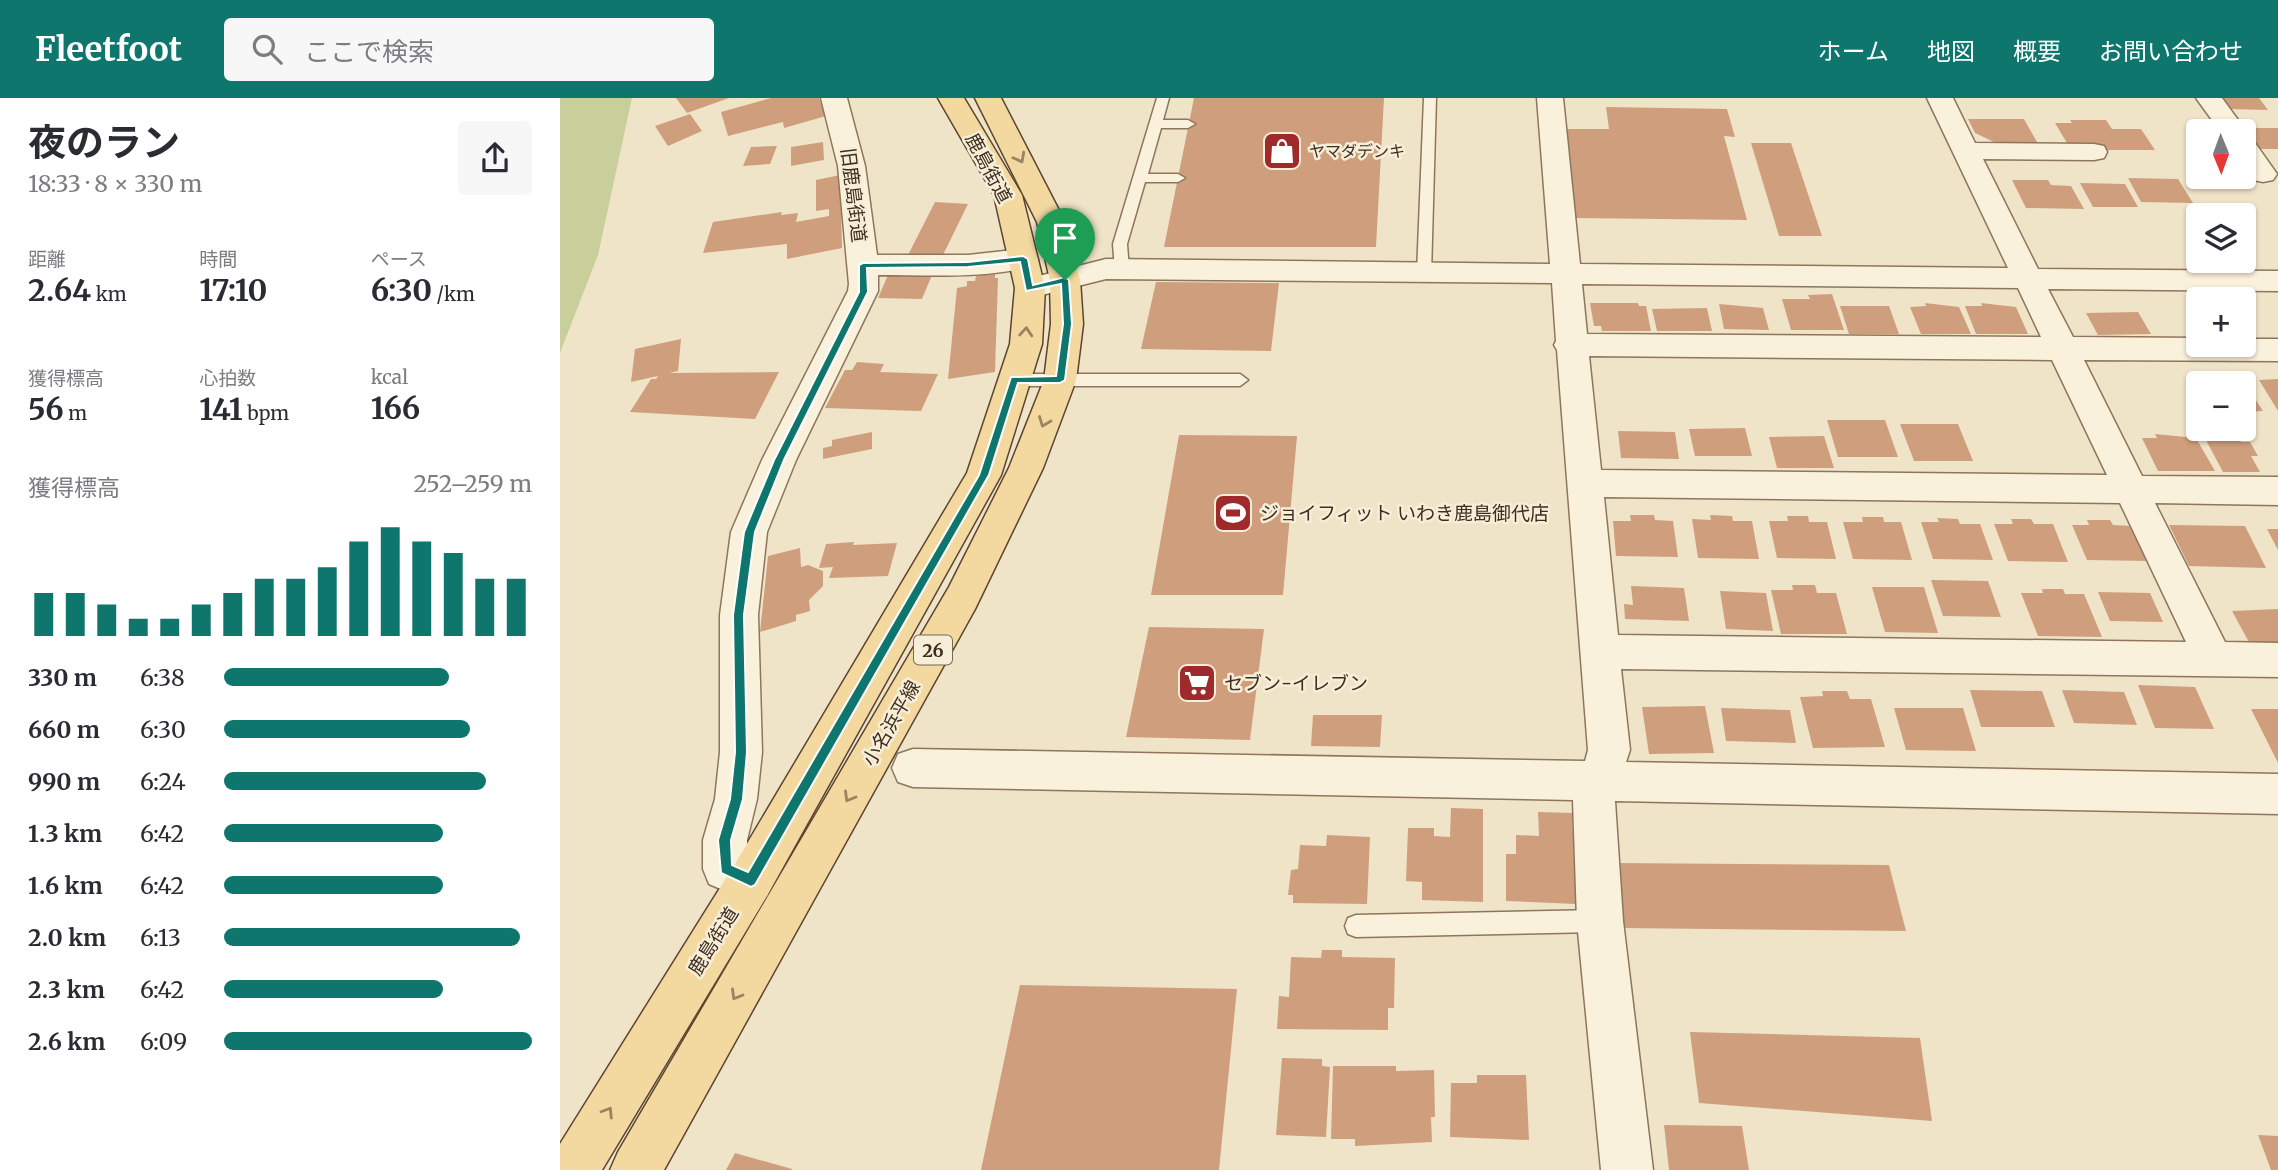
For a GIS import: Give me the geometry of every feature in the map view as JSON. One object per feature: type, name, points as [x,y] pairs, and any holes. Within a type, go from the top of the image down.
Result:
[{"type":"main road","name":"鹿島街道","points":[[573,1170],[751,880],[984,475],[1026,344],[1039,276],[1008,195],[951,98]]},
{"type":"main road","name":"小名浜平線","points":[[636,1170],[962,598],[1026,468],[1060,380],[1067,324],[1039,276],[1051,222],[988,98]]},
{"type":"street","name":"旧鹿島街道","points":[[751,880],[725,869],[724,853],[736,799],[741,752],[739,615],[750,532],[779,460],[863,292],[857,198],[846,131],[834,98]]},
{"type":"street","points":[[1550,98],[1567,276],[1570,345],[1602,652],[1609,750],[1594,797],[1600,921],[1627,1170]]},
{"type":"street","points":[[1940,98],[2214,660]]},
{"type":"street","points":[[2209,98],[2224,119]]},
{"type":"street","points":[[1966,151],[2094,152]]},
{"type":"street","points":[[2256,164],[2263,174]]},
{"type":"street","points":[[863,265],[968,265],[1039,276],[1122,270],[2278,281]]},
{"type":"street","points":[[1570,345],[2278,350]]},
{"type":"street","points":[[1585,483],[2278,491]]},
{"type":"street","points":[[1602,652],[2278,660]]},
{"type":"street","points":[[913,768],[2267,794]]},
{"type":"lane","points":[[1122,270],[1120,244],[1163,98]]},
{"type":"lane","points":[[1424,274],[1430,98]]},
{"type":"lane","points":[[1155,124],[1188,124]]},
{"type":"lane","points":[[1140,178],[1178,178]]},
{"type":"lane","points":[[1014,380],[1240,380]]},
{"type":"lane","points":[[1356,926],[1600,921]]},
{"type":"green space","points":[[560,98],[632,98],[598,255],[560,353]]},
{"type":"building","points":[[676,98],[729,98],[687,113]]},
{"type":"building","points":[[771,98],[819,98],[826,116],[784,128],[783,122],[728,136],[721,112]]},
{"type":"building","name":"ヤマダデンキ","points":[[1194,98],[1384,98],[1376,247],[1164,247]]},
{"type":"building","points":[[2221,98],[2259,98],[2268,110],[2229,109]]},
{"type":"building","points":[[1606,107],[1727,109],[1735,137],[1724,136],[1747,220],[1575,218],[1564,129],[1609,129]]},
{"type":"building","points":[[690,114],[702,131],[668,146],[655,126]]},
{"type":"building","points":[[1968,119],[2024,119],[2037,142],[1994,142],[1975,133]]},
{"type":"building","points":[[2070,120],[2106,120],[2112,129],[2141,129],[2155,150],[2103,150],[2099,144],[2067,143],[2055,123],[2072,123]]},
{"type":"building","points":[[2256,128],[2278,128],[2278,149],[2260,149],[2256,144]]},
{"type":"building","points":[[823,142],[824,160],[791,166],[791,147]]},
{"type":"building","points":[[1751,143],[1791,143],[1822,236],[1779,236]]},
{"type":"building","points":[[777,146],[770,164],[743,166],[751,147]]},
{"type":"building","points":[[840,175],[842,248],[787,259],[787,244],[703,253],[713,222],[782,212],[781,215],[798,213],[796,222],[829,216],[829,209],[816,211],[816,180]]},
{"type":"building","points":[[2128,178],[2178,179],[2193,203],[2141,202]]},
{"type":"building","points":[[2012,180],[2048,180],[2051,185],[2071,186],[2084,209],[2026,208]]},
{"type":"building","points":[[2080,183],[2125,184],[2138,207],[2093,207]]},
{"type":"building","points":[[935,202],[968,204],[942,257],[908,255]]},
{"type":"building","points":[[995,273],[995,278],[998,278],[995,372],[948,379],[957,288],[967,286],[967,281],[975,281],[976,276]]},
{"type":"building","points":[[888,275],[932,275],[922,299],[878,298]]},
{"type":"building","points":[[1156,282],[1279,283],[1271,351],[1141,349]]},
{"type":"building","points":[[1832,294],[1844,330],[1791,330],[1782,299],[1810,299],[1808,295]]},
{"type":"building","points":[[1590,303],[1638,303],[1639,306],[1646,306],[1651,331],[1602,331],[1601,326],[1594,326]]},
{"type":"building","points":[[1925,303],[1959,307],[1971,334],[1921,334],[1910,307],[1926,306]]},
{"type":"building","points":[[1981,303],[2016,307],[2028,334],[1976,334],[1965,306],[1982,306]]},
{"type":"building","points":[[1719,304],[1763,308],[1769,330],[1724,329]]},
{"type":"building","points":[[1840,306],[1889,306],[1899,334],[1849,334]]},
{"type":"building","points":[[1707,308],[1712,331],[1657,331],[1652,309]]},
{"type":"building","points":[[2138,312],[2151,334],[2098,335],[2086,313]]},
{"type":"building","points":[[681,339],[678,371],[669,373],[779,372],[755,419],[630,412],[651,379],[658,376],[631,382],[635,349]]},
{"type":"building","points":[[857,362],[884,364],[880,372],[938,374],[921,411],[825,408],[845,370],[852,370]]},
{"type":"building","points":[[2278,379],[2278,411],[2259,380]]},
{"type":"building","points":[[2256,400],[2263,411],[2256,411]]},
{"type":"building","points":[[1827,420],[1885,420],[1898,457],[1838,457]]},
{"type":"building","points":[[1900,424],[1958,424],[1973,461],[1914,461]]},
{"type":"building","points":[[1745,428],[1752,456],[1695,456],[1689,429]]},
{"type":"building","points":[[1618,431],[1675,432],[1679,459],[1621,458]]},
{"type":"building","points":[[872,432],[872,449],[823,459],[823,448],[832,446],[832,440]]},
{"type":"building","points":[[2155,434],[2198,441],[2215,471],[2158,471],[2142,438],[2157,438]]},
{"type":"building","points":[[1179,435],[1297,436],[1283,595],[1151,595]]},
{"type":"building","points":[[1824,436],[1834,468],[1777,468],[1769,437]]},
{"type":"building","points":[[2206,441],[2250,442],[2258,456],[2251,456],[2260,472],[2223,472]]},
{"type":"building","points":[[1630,515],[1654,515],[1655,520],[1673,521],[1678,557],[1616,556],[1613,521],[1631,521]]},
{"type":"building","points":[[1710,515],[1732,516],[1733,521],[1752,521],[1759,559],[1698,558],[1692,519],[1711,520]]},
{"type":"building","points":[[1787,516],[1808,516],[1809,522],[1827,522],[1836,559],[1777,558],[1769,521],[1788,521]]},
{"type":"building","points":[[1862,517],[1883,517],[1884,522],[1901,522],[1912,560],[1853,559],[1843,522],[1863,522]]},
{"type":"building","points":[[1937,518],[1958,519],[1960,524],[1980,524],[1993,560],[1933,559],[1921,522],[1939,522]]},
{"type":"building","points":[[2011,519],[2031,519],[2034,524],[2053,524],[2068,562],[2008,561],[1994,524],[2013,524]]},
{"type":"building","points":[[2087,520],[2110,520],[2113,525],[2132,526],[2148,561],[2087,560],[2072,525],[2089,525]]},
{"type":"building","points":[[2169,525],[2245,526],[2266,568],[2189,566]]},
{"type":"building","points":[[2267,529],[2278,529],[2278,550]]},
{"type":"building","points":[[854,542],[853,545],[897,543],[888,576],[829,578],[833,567],[819,568],[826,544]]},
{"type":"building","points":[[800,548],[801,567],[808,565],[823,571],[823,586],[809,600],[810,611],[796,615],[796,621],[760,632],[768,556]]},
{"type":"building","points":[[1931,580],[1988,581],[2001,617],[1943,616]]},
{"type":"building","points":[[1792,585],[1815,585],[1817,593],[1836,593],[1847,634],[1781,634],[1771,590],[1793,590]]},
{"type":"building","points":[[1631,586],[1684,588],[1689,621],[1625,619],[1624,604],[1633,605]]},
{"type":"building","points":[[1872,587],[1924,587],[1938,633],[1885,632]]},
{"type":"building","points":[[2042,589],[2063,589],[2065,594],[2084,594],[2102,637],[2038,636],[2021,593],[2043,593]]},
{"type":"building","points":[[1720,591],[1766,593],[1773,631],[1726,629]]},
{"type":"building","points":[[2098,592],[2150,593],[2163,622],[2110,621]]},
{"type":"building","points":[[2278,609],[2278,643],[2250,644],[2232,611]]},
{"type":"building","name":"セブン-イレブン","points":[[1149,627],[1264,629],[1250,740],[1126,737]]},
{"type":"building","points":[[2138,685],[2195,687],[2214,729],[2155,728]]},
{"type":"building","points":[[1970,690],[2042,691],[2055,727],[1981,727]]},
{"type":"building","points":[[2062,690],[2124,692],[2137,725],[2074,723]]},
{"type":"building","points":[[1822,691],[1847,691],[1850,699],[1871,699],[1885,747],[1813,748],[1800,697],[1823,696]]},
{"type":"building","points":[[1705,706],[1714,753],[1649,754],[1642,707]]},
{"type":"building","points":[[1721,708],[1790,710],[1796,743],[1726,741]]},
{"type":"building","points":[[1894,708],[1963,708],[1976,751],[1906,750]]},
{"type":"building","points":[[2251,709],[2278,709],[2278,763]]},
{"type":"building","points":[[1313,715],[1382,715],[1380,747],[1311,746]]},
{"type":"building","points":[[1451,808],[1483,809],[1483,902],[1422,900],[1422,882],[1406,881],[1408,828],[1434,828],[1434,836],[1450,837]]},
{"type":"building","points":[[1538,812],[1572,813],[1576,904],[1506,901],[1506,854],[1516,854],[1516,835],[1539,836]]},
{"type":"building","points":[[1327,835],[1370,837],[1367,904],[1293,903],[1293,895],[1288,895],[1291,870],[1298,869],[1300,845],[1326,846]]},
{"type":"building","points":[[1613,863],[1889,865],[1906,931],[1620,928]]},
{"type":"building","points":[[1322,950],[1342,950],[1342,957],[1395,958],[1394,1008],[1388,1008],[1388,1030],[1277,1029],[1279,996],[1289,997],[1291,957],[1321,958]]},
{"type":"building","points":[[1020,985],[1237,989],[1219,1170],[981,1170]]},
{"type":"building","points":[[1690,1032],[1920,1038],[1932,1121],[1699,1103]]},
{"type":"building","points":[[1282,1058],[1322,1059],[1322,1066],[1330,1067],[1326,1137],[1276,1135]]},
{"type":"building","points":[[1333,1066],[1396,1066],[1396,1071],[1434,1070],[1435,1117],[1431,1117],[1432,1142],[1355,1146],[1355,1139],[1331,1139]]},
{"type":"building","points":[[1477,1075],[1526,1075],[1529,1140],[1450,1137],[1451,1083],[1477,1083]]},
{"type":"building","points":[[1664,1125],[1742,1126],[1749,1170],[1669,1170]]},
{"type":"building","points":[[2258,1135],[2278,1136],[2278,1170],[2271,1170]]},
{"type":"building","points":[[735,1153],[792,1169],[792,1170],[726,1170]]},
{"type":"place","name":"ヤマダデンキ","points":[[1282,151]]},
{"type":"place","name":"ジョイフィット いわき鹿島御代店","points":[[1233,513]]},
{"type":"place","name":"セブン-イレブン","points":[[1197,683]]},
{"type":"route","points":[[1023,259],[1030,289],[1065,280],[1067,324],[1060,380],[1014,380],[984,475],[751,880],[725,869],[725,840],[736,799],[741,752],[738,712],[739,615],[750,532],[779,460],[863,292],[863,265],[968,265],[1023,259]]}]
